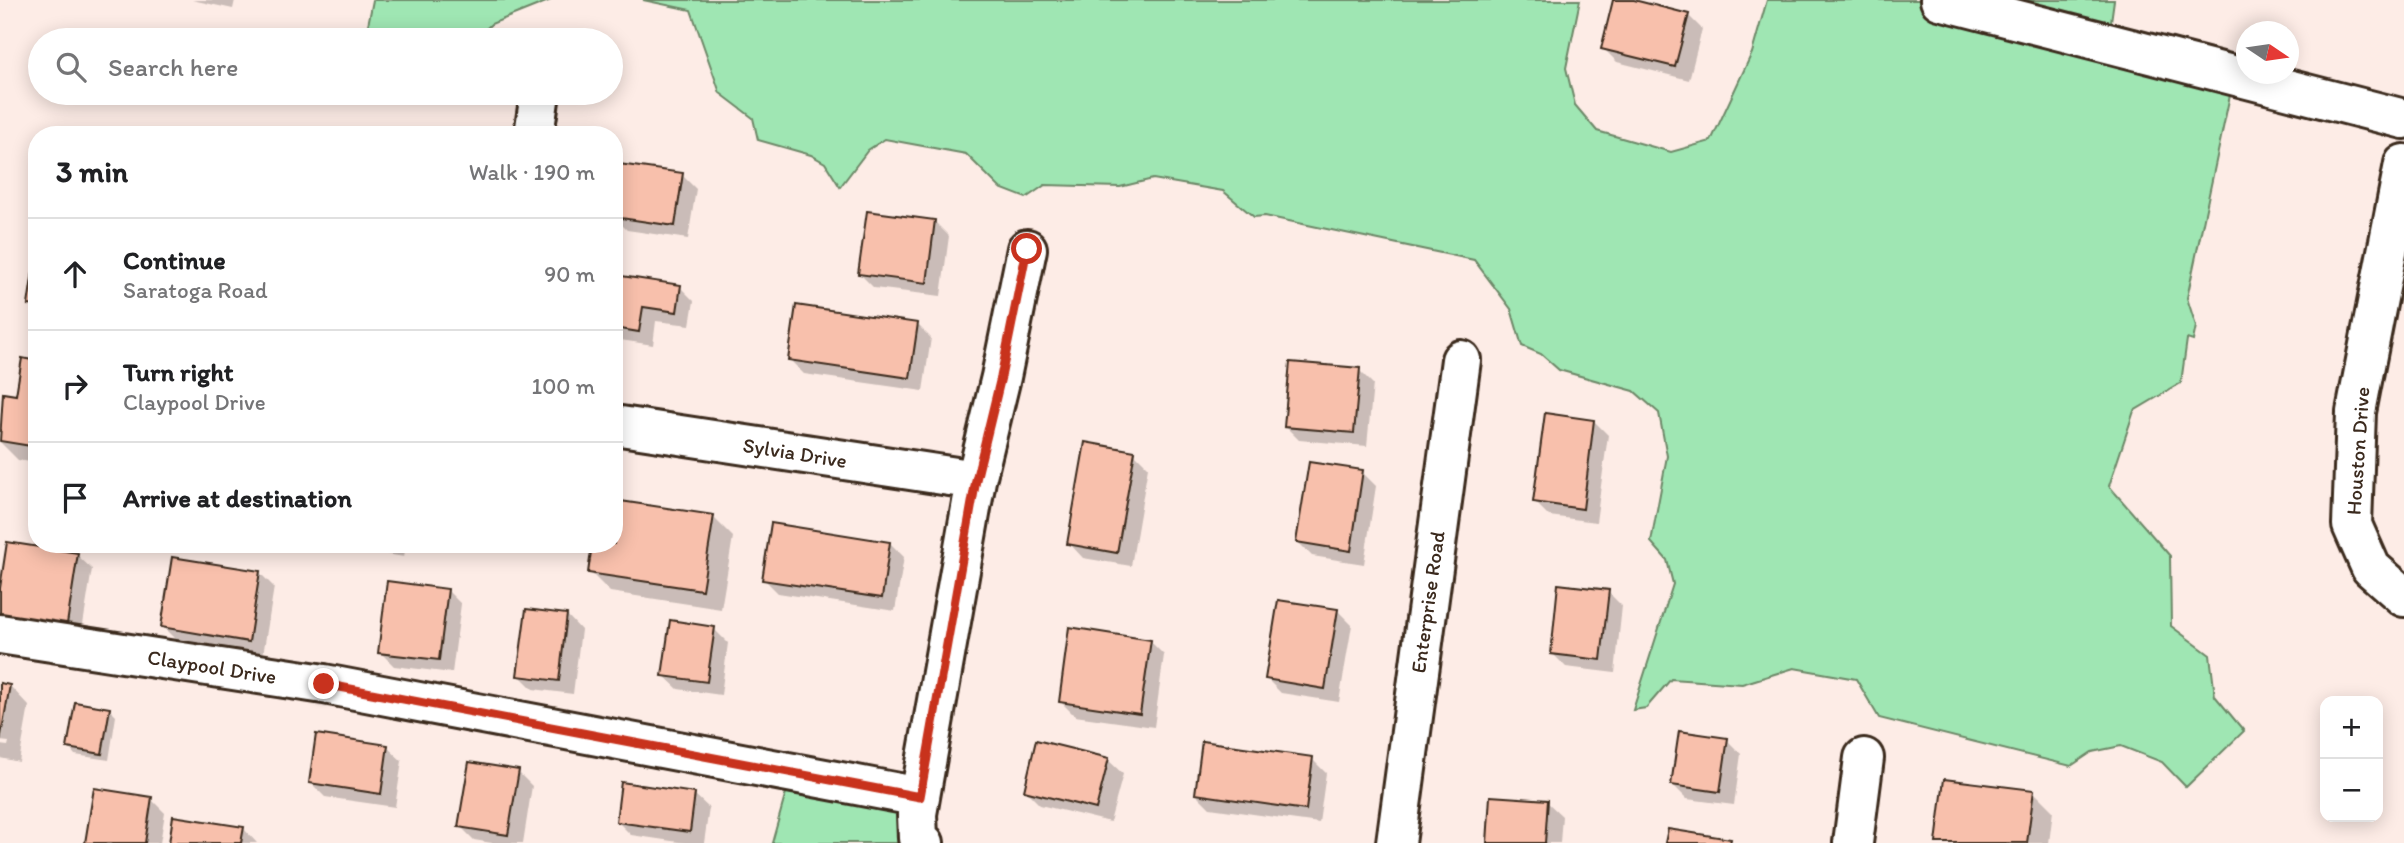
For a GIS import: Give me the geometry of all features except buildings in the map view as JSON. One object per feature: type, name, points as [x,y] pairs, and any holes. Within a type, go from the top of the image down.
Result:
[{"type":"street","points":[[1940,0],[2404,119]]},
{"type":"street","points":[[535,126],[538,105]]},
{"type":"street","name":"Houston Drive","points":[[2404,164],[2357,412],[2352,525],[2371,568],[2404,597]]},
{"type":"street","points":[[920,818],[976,480],[1001,377],[1027,249]]},
{"type":"street","name":"Enterprise Road","points":[[1396,843],[1461,360]]},
{"type":"street","name":"Sylvia Drive","points":[[623,426],[976,480]]},
{"type":"street","name":"Claypool Drive","points":[[0,635],[324,684],[920,818]]},
{"type":"street","points":[[1853,843],[1864,758]]},
{"type":"green space","points":[[373,0],[551,0],[487,28],[367,28]]},
{"type":"green space","points":[[643,0],[1580,0],[1566,68],[1575,105],[1597,131],[1671,152],[1711,141],[1752,53],[1767,0],[2114,0],[2108,43],[2233,81],[2187,298],[2196,326],[2193,341],[2187,339],[2181,383],[2134,411],[2109,486],[2170,556],[2171,626],[2210,655],[2215,696],[2244,731],[2186,787],[2162,762],[2121,746],[2092,752],[2071,766],[1879,718],[1856,679],[1794,668],[1742,684],[1671,679],[1646,708],[1633,710],[1673,584],[1667,560],[1651,542],[1667,456],[1659,413],[1634,391],[1559,370],[1541,354],[1522,346],[1511,309],[1474,260],[1265,216],[1254,217],[1223,191],[1153,179],[1120,187],[1045,185],[1026,198],[1000,188],[966,154],[885,139],[868,150],[840,187],[825,163],[811,155],[758,140],[753,118],[720,93],[691,10]]},
{"type":"green space","points":[[789,782],[916,812],[926,843],[772,843]]},
{"type":"route","points":[[324,684],[920,797],[976,480],[1001,377],[1027,249]]}]
